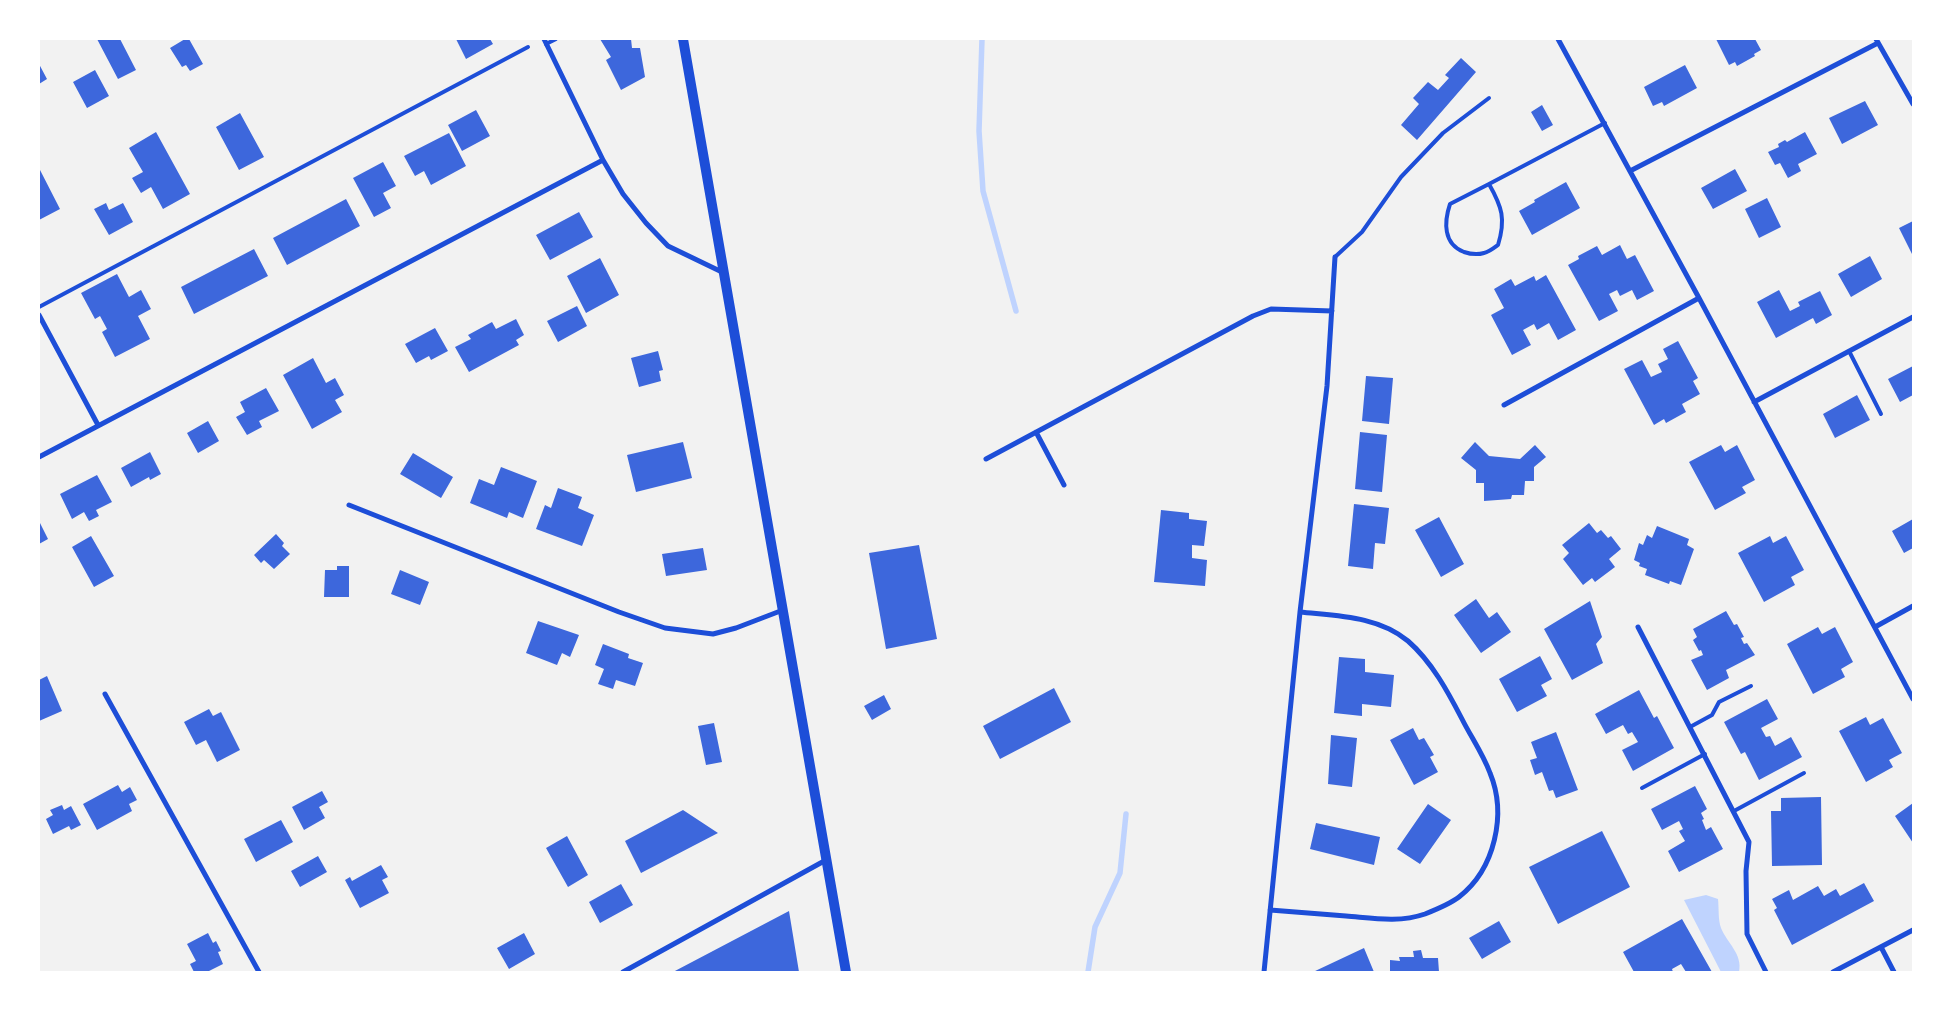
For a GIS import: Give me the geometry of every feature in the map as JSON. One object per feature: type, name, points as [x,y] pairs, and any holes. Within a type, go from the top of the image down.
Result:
[{"type":"main road","points":[[683,39],[846,972]]},
{"type":"street","points":[[1558,39],[1913,699]]},
{"type":"street","points":[[1630,171],[1877,41],[1913,104]]},
{"type":"street","points":[[545,42],[603,160],[623,194],[668,246],[724,273]]},
{"type":"street","points":[[39,457],[603,160]]},
{"type":"street","points":[[1264,972],[1300,612],[1327,386],[1335,257]]},
{"type":"street","points":[[1504,405],[1699,298]]},
{"type":"street","points":[[986,459],[1253,316],[1271,309],[1332,311]]},
{"type":"street","points":[[39,315],[98,425]]},
{"type":"street","points":[[1754,402],[1913,317]]},
{"type":"street","points":[[1036,432],[1064,485]]},
{"type":"street","points":[[349,505],[609,608],[665,628],[713,634],[736,628],[783,610]]},
{"type":"street","points":[[1875,627],[1913,606]]},
{"type":"street","points":[[1270,910],[1394,920],[1425,914],[1458,898],[1472,884],[1485,865],[1494,842],[1498,817],[1496,795],[1490,773],[1441,679],[1408,642],[1386,628],[1363,619],[1300,612]]},
{"type":"street","points":[[1638,627],[1749,842],[1746,871],[1747,934],[1766,972]]},
{"type":"street","points":[[105,694],[259,972]]},
{"type":"street","points":[[623,972],[826,860]]},
{"type":"street","points":[[1833,972],[1913,930]]},
{"type":"street","points":[[1881,947],[1894,972]]},
{"type":"lane","points":[[545,42],[556,39]]},
{"type":"lane","points":[[39,307],[528,47]]},
{"type":"lane","points":[[1335,257],[1362,232],[1401,178],[1444,133],[1489,98]]},
{"type":"lane","points":[[1489,184],[1501,207],[1503,229],[1498,245],[1485,253],[1463,252],[1453,246],[1447,234],[1446,218],[1450,204],[1604,123]]},
{"type":"lane","points":[[1849,351],[1881,414]]},
{"type":"lane","points":[[1690,726],[1712,715],[1719,702],[1751,686]]},
{"type":"lane","points":[[1642,788],[1705,754]]},
{"type":"lane","points":[[1734,811],[1804,774]]},
{"type":"water","points":[[1706,895],[1718,899],[1720,925],[1737,954],[1740,966],[1739,972],[1721,972],[1684,900]]},
{"type":"building","points":[[97,39],[120,39],[136,70],[118,79]]},
{"type":"building","points":[[185,39],[189,39],[203,64],[190,71],[186,65],[182,67],[170,48]]},
{"type":"building","points":[[456,39],[490,39],[493,44],[466,59]]},
{"type":"building","points":[[600,39],[631,39],[632,48],[640,48],[645,77],[621,90],[606,60],[611,57]]},
{"type":"building","points":[[1716,39],[1755,39],[1761,50],[1754,54],[1755,56],[1737,66],[1735,62],[1729,65]]},
{"type":"building","points":[[1461,58],[1476,72],[1417,140],[1401,125],[1419,104],[1413,98],[1428,82],[1438,90],[1449,78],[1445,75]]},
{"type":"building","points":[[39,64],[47,79],[39,84]]},
{"type":"building","points":[[1685,65],[1697,88],[1664,106],[1662,102],[1653,106],[1644,87]]},
{"type":"building","points":[[95,70],[109,96],[87,108],[73,82]]},
{"type":"building","points":[[1865,101],[1878,125],[1842,144],[1829,118]]},
{"type":"building","points":[[1542,105],[1553,125],[1542,131],[1531,112]]},
{"type":"building","points":[[476,110],[490,136],[462,151],[448,125]]},
{"type":"building","points":[[240,113],[264,157],[239,170],[216,127]]},
{"type":"building","points":[[156,132],[190,194],[163,209],[151,187],[141,193],[132,178],[143,172],[129,148]]},
{"type":"building","points":[[1805,132],[1817,154],[1798,164],[1801,171],[1788,178],[1780,163],[1775,165],[1768,152],[1779,147],[1778,144],[1785,140],[1787,142]]},
{"type":"building","points":[[449,133],[466,166],[431,185],[424,171],[415,176],[404,156]]},
{"type":"building","points":[[383,162],[396,186],[383,193],[391,208],[374,217],[353,178]]},
{"type":"building","points":[[39,168],[60,209],[39,220]]},
{"type":"building","points":[[1735,169],[1747,191],[1713,209],[1701,188]]},
{"type":"building","points":[[1566,182],[1580,208],[1532,235],[1519,211]]},
{"type":"building","points":[[1767,198],[1781,227],[1759,238],[1745,209]]},
{"type":"building","points":[[346,199],[360,226],[287,265],[273,238]]},
{"type":"building","points":[[106,203],[109,210],[123,203],[133,222],[109,235],[94,209]]},
{"type":"building","points":[[579,212],[593,237],[550,260],[536,235]]},
{"type":"building","points":[[1913,221],[1913,256],[1899,228]]},
{"type":"building","points":[[1620,245],[1627,259],[1635,255],[1654,291],[1637,300],[1632,290],[1620,296],[1617,290],[1609,294],[1618,311],[1599,321],[1568,265],[1579,259],[1578,256],[1597,246],[1602,255]]},
{"type":"building","points":[[254,249],[268,276],[194,314],[181,287]]},
{"type":"building","points":[[1870,256],[1882,279],[1851,297],[1838,274]]},
{"type":"building","points":[[600,258],[619,295],[586,313],[567,276]]},
{"type":"building","points":[[117,274],[129,297],[141,290],[151,309],[138,316],[150,339],[115,357],[102,332],[107,329],[100,316],[95,319],[81,293]]},
{"type":"building","points":[[1546,275],[1576,330],[1558,340],[1549,323],[1537,330],[1534,324],[1523,330],[1531,345],[1512,355],[1491,315],[1504,308],[1494,289],[1511,279],[1515,286],[1534,276],[1536,281]]},
{"type":"building","points":[[1779,290],[1790,311],[1800,306],[1798,302],[1820,291],[1832,315],[1816,324],[1813,318],[1776,338],[1757,302]]},
{"type":"building","points":[[577,306],[587,326],[558,342],[547,321]]},
{"type":"building","points":[[516,319],[524,335],[516,340],[519,345],[469,372],[455,347],[471,339],[468,335],[492,322],[496,329]]},
{"type":"building","points":[[435,328],[448,351],[431,360],[429,356],[416,363],[405,344]]},
{"type":"building","points":[[1678,341],[1698,378],[1693,381],[1700,394],[1682,404],[1686,412],[1666,423],[1664,419],[1654,425],[1624,369],[1642,360],[1651,377],[1662,372],[1658,364],[1668,359],[1663,349]]},
{"type":"building","points":[[658,351],[663,370],[659,371],[661,381],[639,387],[631,358]]},
{"type":"building","points":[[313,358],[326,383],[335,378],[344,395],[335,400],[342,412],[312,429],[283,375]]},
{"type":"building","points":[[1913,366],[1913,395],[1900,402],[1888,379]]},
{"type":"building","points":[[1366,376],[1393,378],[1389,424],[1362,421]]},
{"type":"building","points":[[266,388],[279,411],[259,421],[262,427],[247,435],[236,417],[245,412],[240,402]]},
{"type":"building","points":[[1857,395],[1870,420],[1835,438],[1823,414]]},
{"type":"building","points":[[208,421],[219,441],[198,453],[187,433]]},
{"type":"building","points":[[1360,432],[1387,435],[1382,492],[1355,489]]},
{"type":"building","points":[[683,442],[692,478],[636,492],[627,455]]},
{"type":"building","points":[[1475,442],[1489,456],[1520,459],[1535,445],[1546,457],[1534,467],[1534,481],[1525,481],[1524,495],[1512,495],[1511,499],[1484,501],[1484,483],[1476,483],[1476,470],[1461,458]]},
{"type":"building","points":[[1721,445],[1725,452],[1737,445],[1755,480],[1742,487],[1746,493],[1715,510],[1689,462]]},
{"type":"building","points":[[150,452],[161,474],[150,480],[149,477],[131,487],[121,468]]},
{"type":"building","points":[[413,453],[453,477],[441,498],[400,474]]},
{"type":"building","points":[[501,467],[537,481],[523,518],[509,512],[507,518],[470,503],[479,479],[494,485]]},
{"type":"building","points":[[97,475],[112,502],[96,510],[99,516],[89,521],[84,512],[72,519],[60,494]]},
{"type":"building","points":[[558,488],[582,497],[578,508],[594,515],[582,546],[536,529],[545,505],[551,508]]},
{"type":"building","points":[[1354,504],[1389,508],[1385,544],[1375,543],[1373,569],[1348,566]]},
{"type":"building","points":[[1161,510],[1189,513],[1189,519],[1207,521],[1204,546],[1192,545],[1192,558],[1207,560],[1205,586],[1154,582]]},
{"type":"building","points":[[1439,517],[1464,564],[1441,577],[1415,530]]},
{"type":"building","points":[[1913,519],[1913,548],[1904,553],[1892,531]]},
{"type":"building","points":[[39,521],[48,539],[39,544]]},
{"type":"building","points":[[1589,523],[1597,533],[1601,530],[1608,538],[1611,536],[1621,549],[1609,559],[1615,567],[1595,582],[1592,578],[1583,585],[1563,559],[1569,553],[1562,545]]},
{"type":"building","points":[[1657,526],[1689,539],[1687,545],[1694,549],[1681,585],[1670,581],[1669,584],[1645,575],[1647,569],[1639,566],[1640,563],[1634,560],[1639,543],[1643,545],[1647,535],[1652,538]]},
{"type":"building","points":[[276,534],[284,543],[282,546],[290,554],[274,569],[264,560],[261,563],[254,555]]},
{"type":"building","points":[[91,536],[114,576],[94,587],[72,547]]},
{"type":"building","points":[[1770,536],[1773,543],[1786,536],[1804,570],[1791,577],[1795,585],[1764,602],[1738,553]]},
{"type":"building","points":[[919,545],[937,639],[886,649],[869,553]]},
{"type":"building","points":[[703,548],[707,570],[666,576],[662,554]]},
{"type":"building","points":[[337,566],[349,566],[349,597],[324,597],[325,570],[337,570]]},
{"type":"building","points":[[400,570],[429,582],[420,605],[391,594]]},
{"type":"building","points":[[1476,599],[1489,618],[1497,612],[1511,632],[1481,653],[1454,615]]},
{"type":"building","points":[[1590,601],[1602,637],[1596,644],[1603,663],[1572,680],[1544,629]]},
{"type":"building","points":[[1726,611],[1734,625],[1737,624],[1744,637],[1741,638],[1744,644],[1747,643],[1755,655],[1726,670],[1729,678],[1707,690],[1691,660],[1703,655],[1693,640],[1697,637],[1693,629]]},
{"type":"building","points":[[538,621],[579,635],[570,657],[562,653],[557,665],[526,653]]},
{"type":"building","points":[[1818,627],[1822,634],[1835,627],[1853,662],[1841,669],[1845,677],[1813,694],[1787,644]]},
{"type":"building","points":[[603,644],[629,654],[628,658],[643,663],[635,686],[616,680],[613,689],[598,684],[604,669],[595,665]]},
{"type":"building","points":[[1540,656],[1552,679],[1541,685],[1547,696],[1517,712],[1499,679]]},
{"type":"building","points":[[1339,657],[1365,659],[1365,672],[1394,675],[1391,707],[1362,704],[1362,716],[1334,713]]},
{"type":"building","points":[[47,676],[62,711],[39,721],[39,680]]},
{"type":"building","points":[[1054,688],[1071,722],[1000,759],[983,726]]},
{"type":"building","points":[[1639,690],[1654,718],[1657,716],[1674,748],[1633,771],[1622,750],[1638,742],[1632,732],[1628,734],[1623,725],[1606,734],[1595,714]]},
{"type":"building","points":[[884,695],[891,709],[872,720],[864,706]]},
{"type":"building","points":[[1767,699],[1778,719],[1761,728],[1766,737],[1770,736],[1775,746],[1791,737],[1802,757],[1759,780],[1745,752],[1741,754],[1724,722]]},
{"type":"building","points":[[209,709],[213,716],[221,712],[240,750],[217,762],[206,740],[196,745],[184,722]]},
{"type":"building","points":[[1866,717],[1870,725],[1883,718],[1902,753],[1889,760],[1893,767],[1866,782],[1839,731]]},
{"type":"building","points":[[714,723],[722,762],[706,765],[698,726]]},
{"type":"building","points":[[1413,728],[1419,740],[1424,738],[1434,755],[1430,757],[1438,772],[1414,785],[1390,740]]},
{"type":"building","points":[[1556,732],[1578,790],[1556,798],[1553,790],[1549,791],[1542,772],[1535,775],[1530,760],[1537,758],[1531,742]]},
{"type":"building","points":[[1331,735],[1357,738],[1352,787],[1328,784]]},
{"type":"building","points":[[118,785],[122,792],[130,787],[137,800],[129,804],[132,811],[97,830],[83,804]]},
{"type":"building","points":[[1695,786],[1707,809],[1701,813],[1706,830],[1711,827],[1723,849],[1679,872],[1668,851],[1685,841],[1679,831],[1683,829],[1679,821],[1662,830],[1651,809]]},
{"type":"building","points":[[322,791],[328,802],[319,807],[325,818],[304,830],[292,807]]},
{"type":"building","points":[[1821,797],[1822,865],[1772,866],[1771,811],[1781,811],[1781,798]]},
{"type":"building","points":[[1913,803],[1913,843],[1895,816]]},
{"type":"building","points":[[1428,804],[1451,820],[1420,864],[1397,849]]},
{"type":"building","points":[[62,805],[64,810],[71,806],[81,825],[71,830],[69,826],[53,834],[46,819],[53,815],[50,810]]},
{"type":"building","points":[[683,810],[718,833],[641,873],[625,841]]},
{"type":"building","points":[[281,820],[293,842],[256,862],[244,839]]},
{"type":"building","points":[[1316,823],[1380,837],[1374,865],[1310,849]]},
{"type":"building","points":[[1602,831],[1630,887],[1558,924],[1529,867]]},
{"type":"building","points":[[567,836],[588,875],[568,887],[546,848]]},
{"type":"building","points":[[318,856],[327,872],[300,887],[291,871]]},
{"type":"building","points":[[381,865],[388,877],[382,880],[389,893],[360,908],[345,880],[350,877],[352,881]]},
{"type":"building","points":[[1864,883],[1874,901],[1792,945],[1774,910],[1777,908],[1772,899],[1789,890],[1793,900],[1818,886],[1824,896],[1836,889],[1840,896]]},
{"type":"building","points":[[621,884],[633,905],[600,923],[589,902]]},
{"type":"building","points":[[789,911],[799,972],[673,972]]},
{"type":"building","points":[[1682,919],[1712,972],[1686,972],[1681,964],[1672,969],[1673,972],[1634,972],[1623,952]]},
{"type":"building","points":[[1499,921],[1511,942],[1482,959],[1469,938]]},
{"type":"building","points":[[208,933],[213,943],[216,941],[221,951],[218,952],[223,964],[207,972],[194,972],[190,964],[196,961],[187,944]]},
{"type":"building","points":[[524,933],[535,954],[509,969],[497,948]]},
{"type":"building","points":[[1364,948],[1374,972],[1313,972]]},
{"type":"building","points":[[1421,950],[1423,958],[1438,958],[1439,972],[1390,972],[1390,960],[1400,961],[1399,957],[1414,957],[1413,951]]},
{"type":"waterway","points":[[982,39],[979,131],[983,191],[1016,311]]},
{"type":"waterway","points":[[1088,972],[1095,927],[1120,873],[1126,814]]}]
